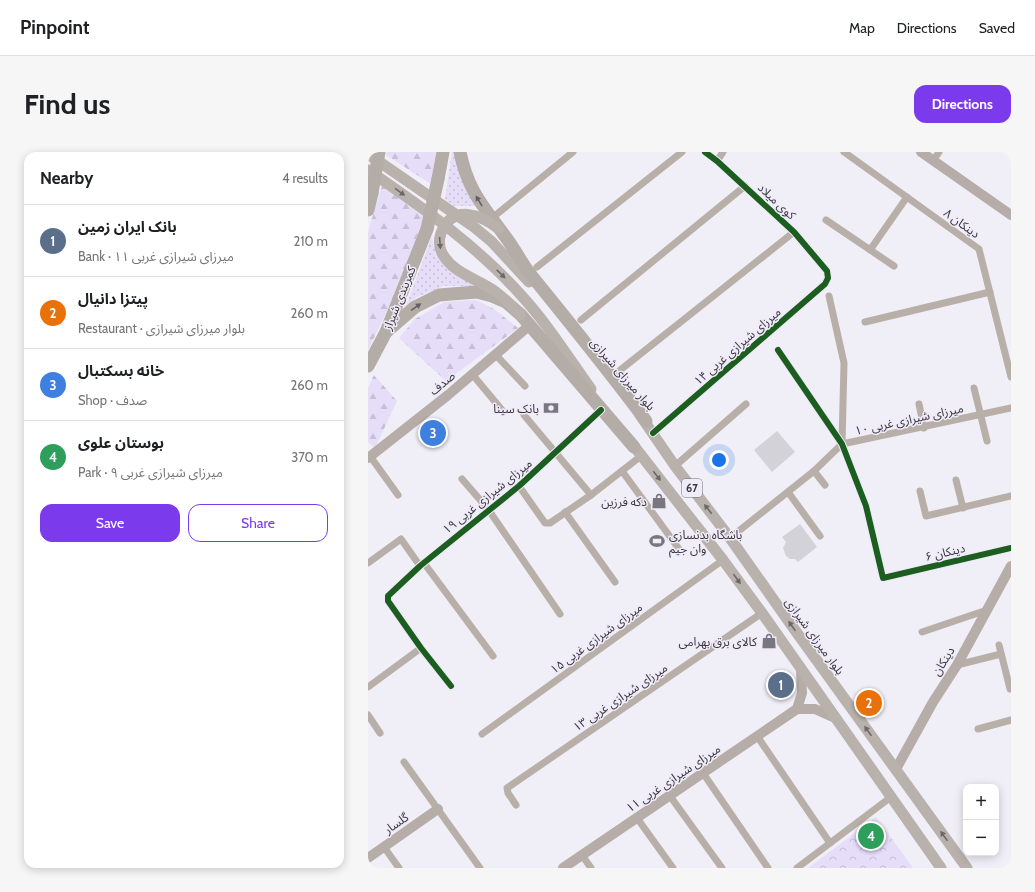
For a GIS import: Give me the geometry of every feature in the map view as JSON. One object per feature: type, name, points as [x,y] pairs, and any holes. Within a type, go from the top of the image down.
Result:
[{"type":"highway","points":[[368,210],[379,152]]},
{"type":"highway","name":"کمربندی شیراز","points":[[368,366],[386,332],[427,229],[443,152]]},
{"type":"highway","points":[[462,153],[469,185],[485,211],[530,273],[576,328],[646,421]]},
{"type":"highway","points":[[386,332],[415,307],[439,294],[469,292],[492,296],[506,302],[526,320],[637,452]]},
{"type":"main road","name":"بلوار میرزای شیرازی","points":[[368,154],[462,218],[491,241],[521,272],[610,382],[646,421],[675,466],[730,538],[967,868]]},
{"type":"main road","name":"67","points":[[368,170],[456,233],[505,278],[536,313],[637,452],[723,560],[762,613],[891,797],[937,866]]},
{"type":"main road","points":[[499,229],[481,217],[468,214],[457,216],[443,227],[439,245],[442,253],[451,265],[496,292],[526,320]]},
{"type":"street","points":[[497,214],[573,152]]},
{"type":"street","points":[[537,267],[682,152]]},
{"type":"street","name":"کوی میلاد","points":[[705,152],[717,160],[794,232],[827,271]]},
{"type":"street","points":[[717,160],[723,152]]},
{"type":"street","name":"۸ دینکان","points":[[844,152],[979,249],[1011,377]]},
{"type":"street","points":[[921,152],[936,156],[1011,216]]},
{"type":"street","points":[[581,320],[745,186]]},
{"type":"street","points":[[870,250],[907,197]]},
{"type":"street","points":[[826,220],[894,266]]},
{"type":"street","points":[[619,371],[794,232]]},
{"type":"street","name":"۱۴ میرزای شیرازی غربی","points":[[653,433],[825,284],[828,278],[827,271]]},
{"type":"street","points":[[865,322],[990,292]]},
{"type":"street","points":[[829,296],[844,363],[842,444]]},
{"type":"street","name":"صدف","points":[[369,457],[448,395],[495,354],[526,320]]},
{"type":"street","points":[[778,350],[842,444]]},
{"type":"street","points":[[495,354],[524,386]]},
{"type":"street","points":[[472,374],[502,410]]},
{"type":"street","points":[[974,388],[987,442]]},
{"type":"street","points":[[675,466],[746,404]]},
{"type":"street","points":[[920,404],[924,428]]},
{"type":"street","name":"۱۰ میرزای شیرازی غربی","points":[[730,538],[814,471],[842,444],[924,428],[1011,408]]},
{"type":"street","name":"۱۹ میرزای شیرازی غربی","points":[[421,648],[388,596],[422,564],[488,509],[519,486],[601,410]]},
{"type":"street","points":[[524,414],[557,452],[591,495]]},
{"type":"street","name":"دینکان ۶","points":[[842,444],[866,506],[883,578],[1011,548]]},
{"type":"street","points":[[519,486],[547,524],[591,495],[622,471],[637,452]]},
{"type":"street","points":[[369,457],[398,495]]},
{"type":"street","points":[[622,471],[679,549]]},
{"type":"street","points":[[814,471],[826,485]]},
{"type":"street","points":[[462,479],[488,509],[560,614]]},
{"type":"street","points":[[956,480],[963,508]]},
{"type":"street","points":[[920,491],[926,516],[1011,496]]},
{"type":"street","points":[[788,492],[820,536]]},
{"type":"street","points":[[565,512],[615,582]]},
{"type":"street","points":[[368,563],[401,539],[493,656]]},
{"type":"street","name":"۱۵ میرزای شیرازی غربی","points":[[482,734],[723,560]]},
{"type":"street","name":"دینکان","points":[[896,769],[933,702],[957,665],[1011,566]]},
{"type":"street","points":[[922,632],[987,610]]},
{"type":"street","name":"۱۳ میرزای شیرازی غربی","points":[[516,805],[508,793],[507,788],[762,613]]},
{"type":"street","points":[[999,645],[1010,688]]},
{"type":"street","points":[[368,687],[421,648],[451,686]]},
{"type":"street","points":[[957,665],[1002,654]]},
{"type":"street","points":[[801,670],[802,693],[797,709],[814,709],[835,718]]},
{"type":"street","name":"میرزای شیرازی غربی ۱۱","points":[[563,868],[797,709]]},
{"type":"street","points":[[368,715],[380,733]]},
{"type":"street","points":[[978,729],[1010,718]]},
{"type":"street","points":[[757,736],[830,843]]},
{"type":"street","points":[[404,762],[480,868]]},
{"type":"street","points":[[703,773],[768,868]]},
{"type":"street","points":[[670,796],[722,868]]},
{"type":"street","points":[[797,868],[891,797]]},
{"type":"street","name":"گلسار","points":[[368,858],[438,809]]},
{"type":"street","points":[[637,818],[673,868]]},
{"type":"street","points":[[384,847],[399,868]]},
{"type":"street","points":[[582,855],[591,868]]},
{"type":"green space","points":[[387,152],[436,152],[431,184],[386,155]]},
{"type":"green space","points":[[452,152],[456,152],[463,184],[476,206],[454,206],[445,199]]},
{"type":"green space","points":[[382,185],[424,217],[398,289],[368,350],[368,232]]},
{"type":"green space","points":[[432,236],[437,254],[446,267],[475,286],[443,286],[417,297],[406,306]]},
{"type":"green space","points":[[476,300],[494,309],[518,328],[446,381],[399,338],[415,319],[444,302]]},
{"type":"green space","points":[[374,375],[397,401],[375,448],[368,442],[368,388]]},
{"type":"green space","points":[[876,817],[913,868],[808,868]]},
{"type":"building","points":[[777,431],[795,452],[772,472],[754,450]]},
{"type":"building","points":[[800,524],[817,547],[798,562],[795,559],[790,559],[786,556],[783,548],[786,542],[782,537]]},
{"type":"cycle path","points":[[653,433],[825,284],[828,278],[827,271],[794,232],[717,161],[705,152]]},
{"type":"cycle path","points":[[778,350],[842,444],[866,506],[883,578],[1011,548]]},
{"type":"cycle path","points":[[451,686],[421,648],[388,601],[388,596],[420,566],[519,486],[601,410]]},
{"type":"place","name":"بانک سینا","points":[[551,408]]},
{"type":"place","name":"خانه بسکتبال","points":[[433,433]]},
{"type":"place","name":"دکه فرزین","points":[[659,501]]},
{"type":"place","name":"باشگاه بدنسازی وان جیم","points":[[657,541]]},
{"type":"place","name":"کالای برق بهرامی","points":[[769,641]]},
{"type":"place","name":"بانک ایران زمین","points":[[781,685]]},
{"type":"place","name":"پیتزا دانیال","points":[[869,703]]},
{"type":"place","name":"بوستان علوی","points":[[871,836]]}]
